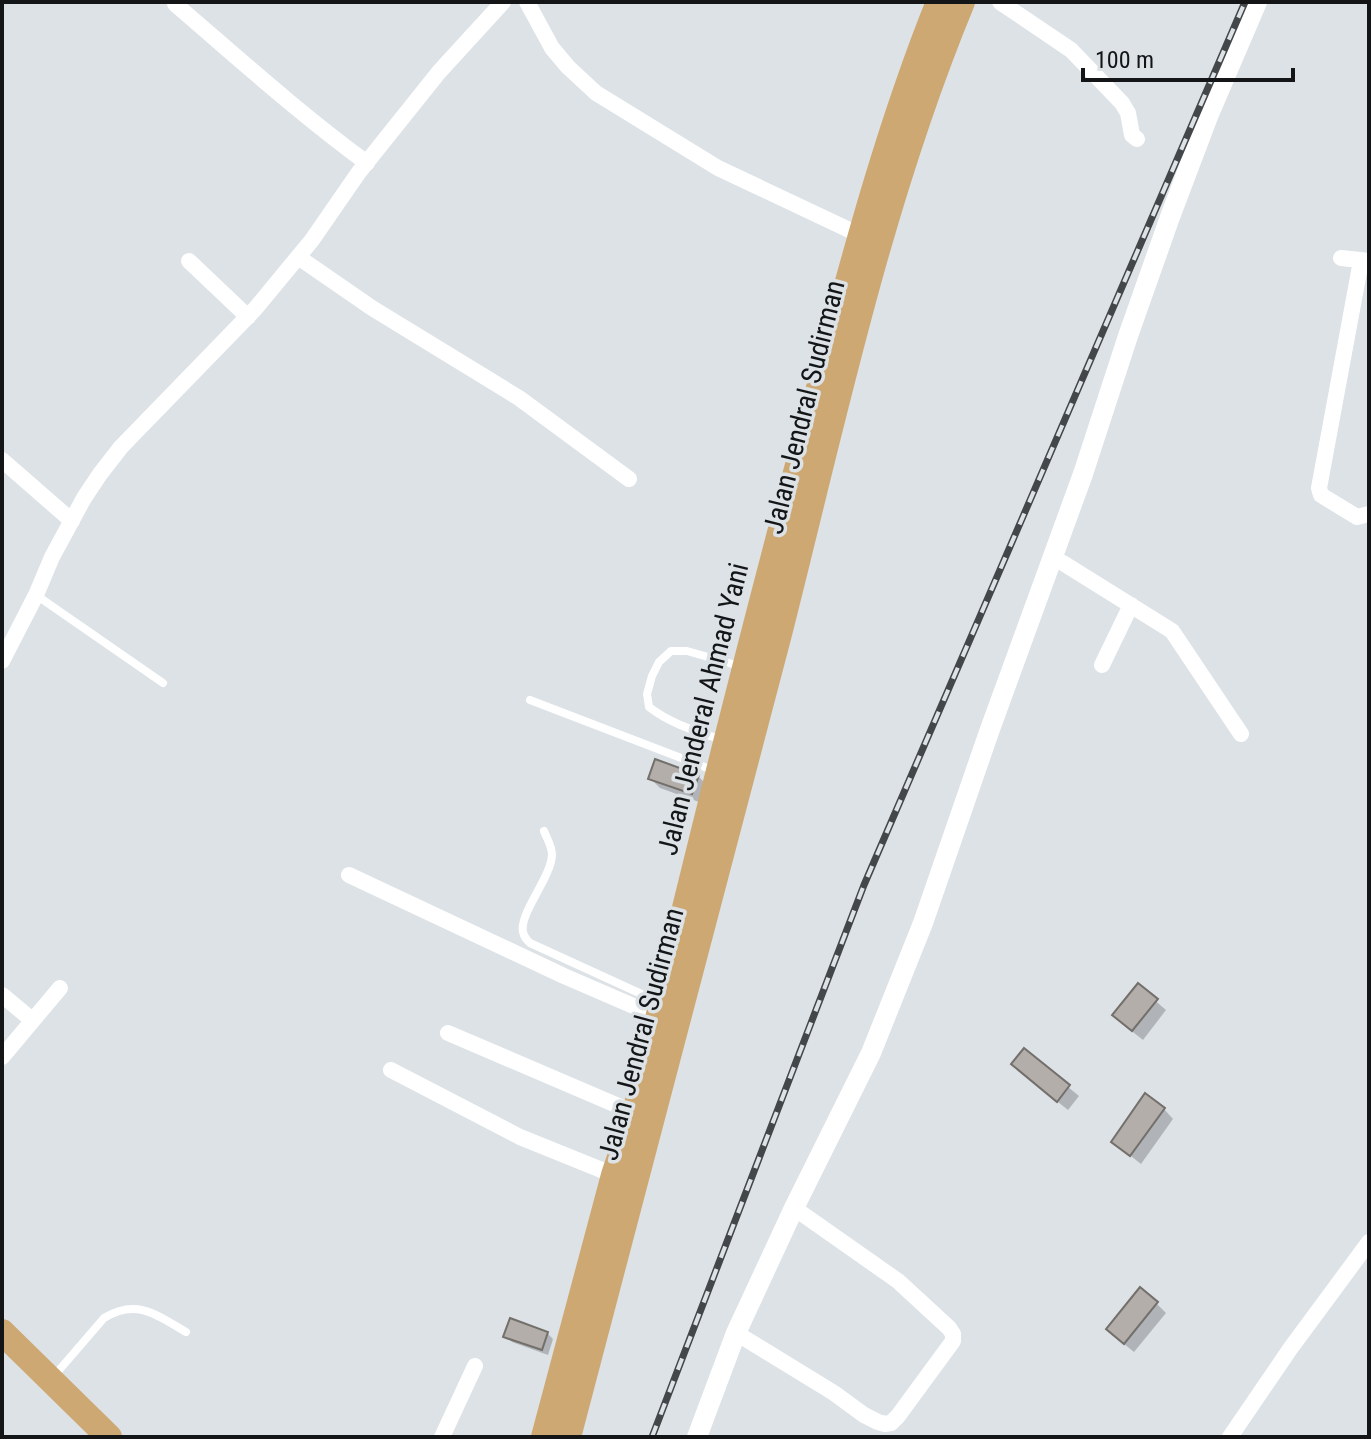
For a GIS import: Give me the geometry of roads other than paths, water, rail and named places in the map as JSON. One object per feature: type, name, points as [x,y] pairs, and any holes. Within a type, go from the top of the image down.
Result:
[{"type":"highway","name":"Jalan Jenderal Ahmad Yani","points":[[757,672],[796,472],[860,235],[939,2]]},
{"type":"highway","name":"Jalan Jendral Sudirman","points":[[568,1437],[757,672],[910,139],[962,2]]},
{"type":"highway","name":"Jalan Jenderal Ahmad Yani","points":[[548,1424],[614,1175],[635,1113],[720,773],[738,745]]},
{"type":"highway","points":[[2,1332],[109,1437]]},
{"type":"street","points":[[175,2],[256,75],[367,163]]},
{"type":"street","points":[[2,661],[72,521],[92,486],[121,447],[248,317],[326,222],[367,163],[439,72],[503,2]]},
{"type":"street","points":[[527,2],[552,48],[596,93],[718,168],[860,235]]},
{"type":"street","points":[[1000,2],[1071,50],[1122,103],[1128,113],[1132,135],[1137,139]]},
{"type":"street","points":[[697,1437],[736,1333],[871,1053],[923,923],[1170,217],[1209,114],[1257,2]]},
{"type":"street","points":[[298,257],[372,308],[519,398],[629,479]]},
{"type":"street","points":[[1341,258],[1365,261],[1362,297],[1319,488],[1321,495],[1357,517],[1369,514]]},
{"type":"street","points":[[189,261],[248,317]]},
{"type":"street","points":[[2,460],[72,521]]},
{"type":"street","points":[[1035,604],[1053,582],[1063,563],[1064,527]]},
{"type":"street","points":[[1063,563],[1176,635],[1241,734]]},
{"type":"street","points":[[1102,665],[1131,605]]},
{"type":"street","points":[[349,875],[564,976],[660,1009]]},
{"type":"street","points":[[2,1057],[60,988]]},
{"type":"street","points":[[2,995],[32,1020]]},
{"type":"street","points":[[448,1033],[635,1113]]},
{"type":"street","points":[[391,1070],[520,1137],[614,1175]]},
{"type":"street","points":[[736,1333],[864,1415],[885,1424],[898,1416],[953,1341],[949,1328],[898,1281],[794,1208]]},
{"type":"street","points":[[1230,1437],[1369,1242]]},
{"type":"street","points":[[442,1437],[475,1366]]},
{"type":"lane","points":[[36,595],[163,683]]},
{"type":"lane","points":[[738,745],[661,716],[649,707],[647,694],[659,662],[671,651],[687,651],[757,672]]},
{"type":"lane","points":[[530,700],[720,773]]},
{"type":"lane","points":[[544,831],[552,859],[529,909],[523,935],[530,943],[648,997],[660,1009]]},
{"type":"lane","points":[[52,1379],[104,1318],[115,1312],[129,1308],[150,1311],[186,1332]]},
{"type":"railway","points":[[652,1437],[864,885],[1245,2]]}]
